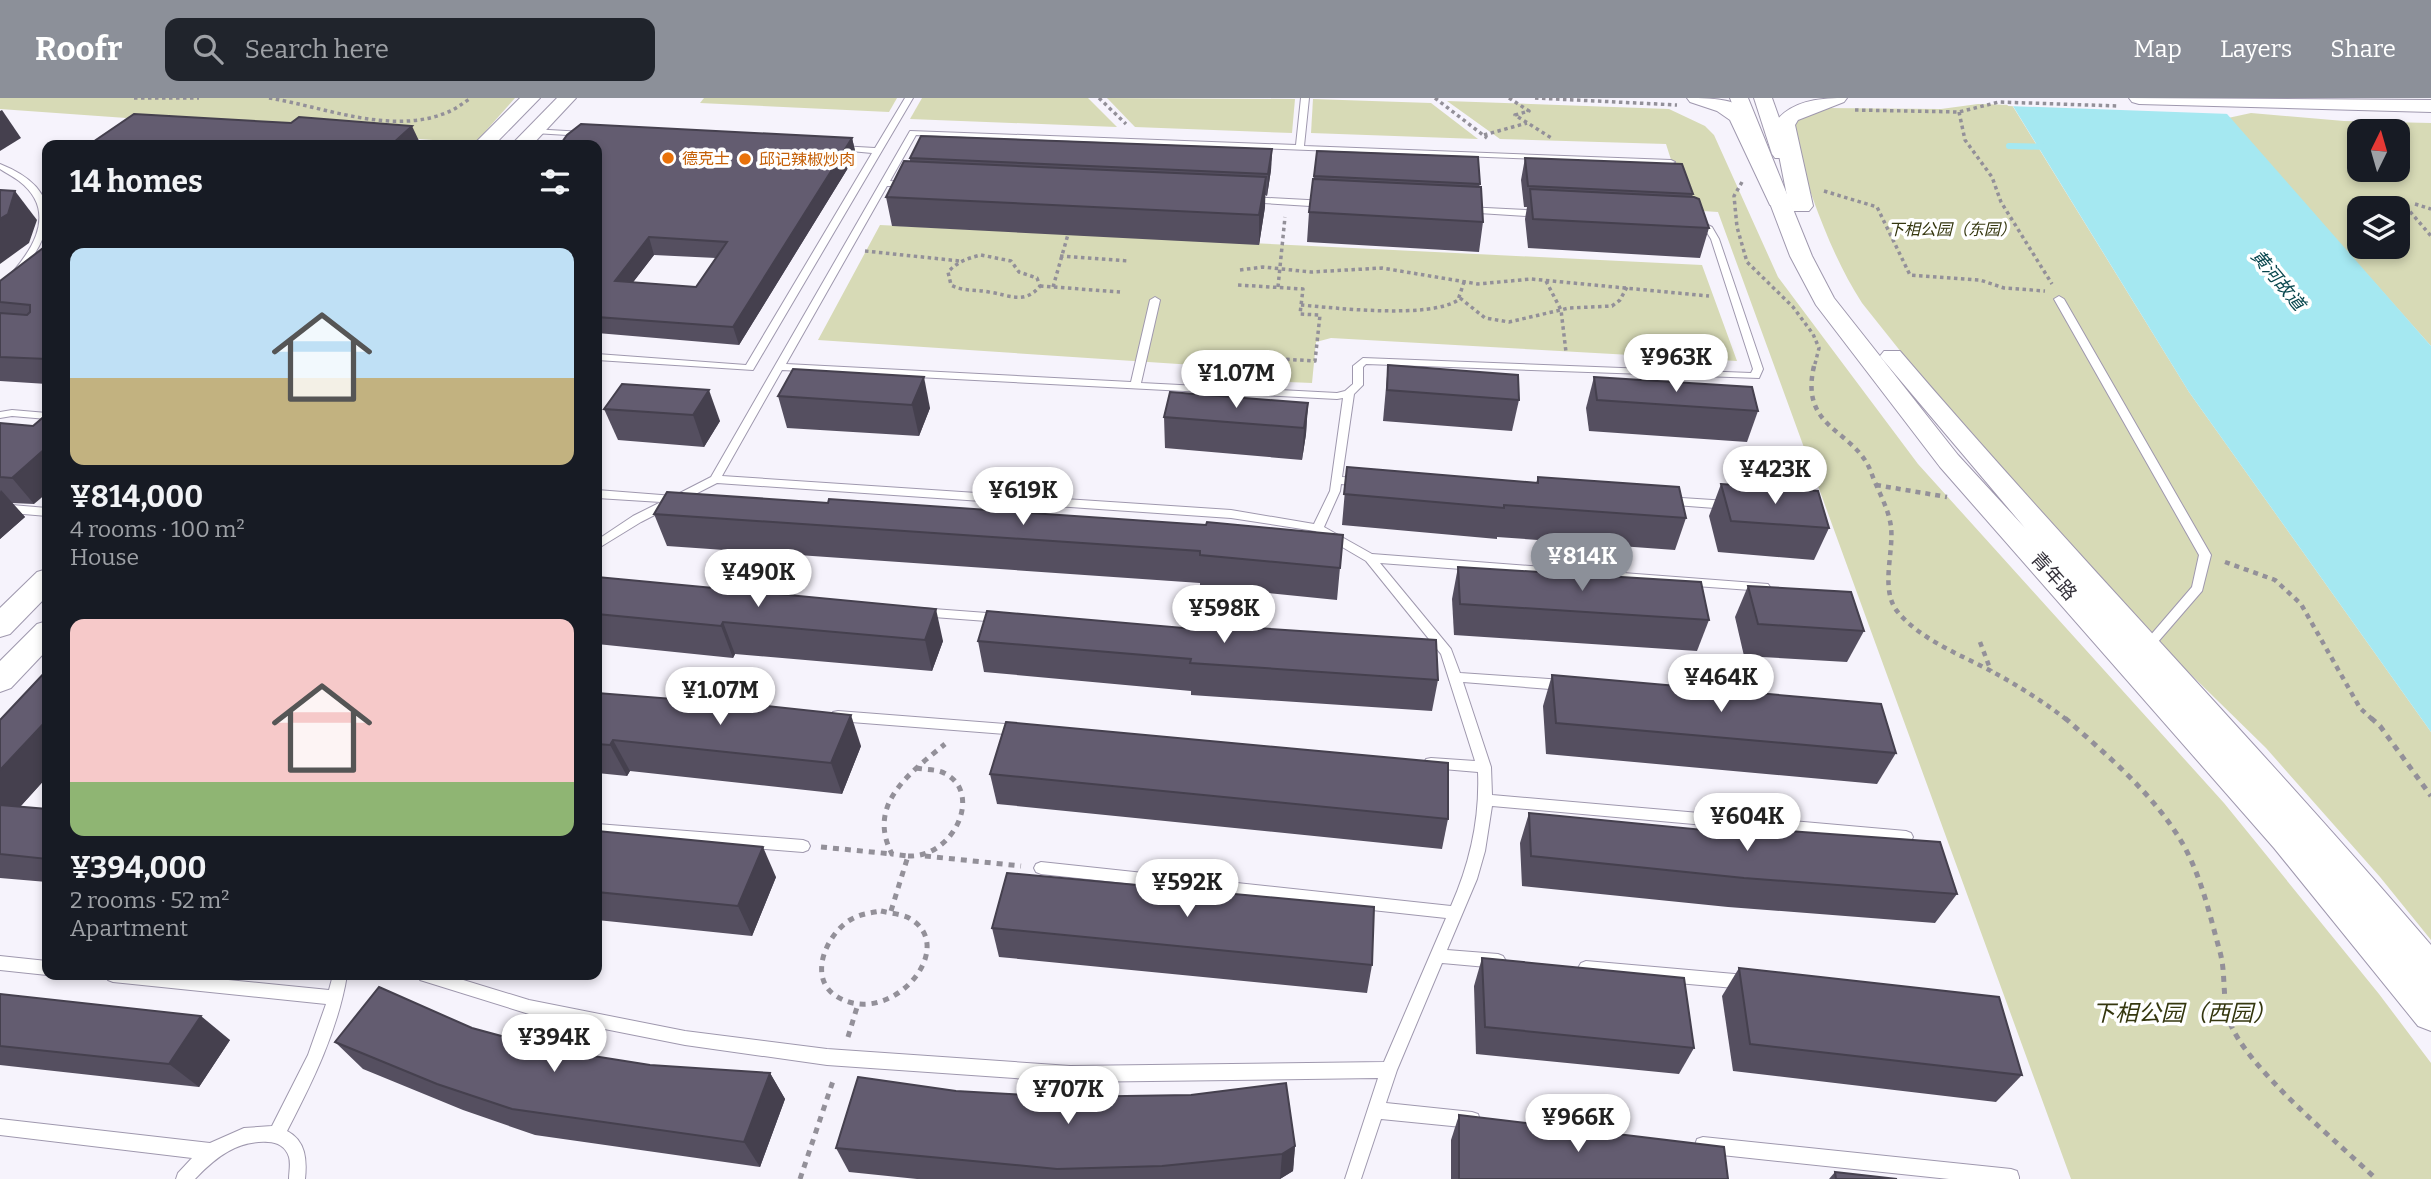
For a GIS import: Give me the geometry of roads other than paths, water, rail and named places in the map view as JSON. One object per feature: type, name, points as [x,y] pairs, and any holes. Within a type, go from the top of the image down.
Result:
[{"type":"main road","points":[[1697,98],[1719,105],[1739,117],[1800,199]]},
{"type":"main road","points":[[2139,98],[2431,106]]},
{"type":"main road","points":[[1800,199],[1784,125],[1790,116],[1846,104]]},
{"type":"street","points":[[488,140],[531,98]]},
{"type":"street","points":[[528,138],[567,98]]},
{"type":"street","name":"青年路","points":[[1739,98],[1800,199],[1801,256],[1825,300],[1949,461],[2286,838],[2431,1014]]},
{"type":"street","name":"青年路","points":[[1763,98],[1823,260],[1849,304],[1987,469],[2306,823],[2431,972]]},
{"type":"street","points":[[0,626],[42,584]]},
{"type":"street","points":[[0,680],[42,637]]},
{"type":"lane","points":[[602,357],[749,368],[909,98]]},
{"type":"lane","points":[[1300,148],[1305,98]]},
{"type":"lane","points":[[889,132],[1671,162]]},
{"type":"lane","points":[[715,479],[913,133]]},
{"type":"lane","points":[[528,138],[596,135]]},
{"type":"lane","points":[[824,148],[878,151]]},
{"type":"lane","points":[[0,166],[36,194],[42,204]]},
{"type":"lane","points":[[884,183],[911,184]]},
{"type":"lane","points":[[1233,199],[1341,204]]},
{"type":"lane","points":[[1450,209],[1558,215]]},
{"type":"lane","points":[[779,367],[1337,397],[1349,393],[1358,385],[1358,366],[1363,361],[1755,376],[1758,369],[1715,239],[1709,229],[1690,222]]},
{"type":"lane","points":[[0,291],[23,273],[42,235]]},
{"type":"lane","points":[[2059,299],[2174,496],[2205,555],[2198,588],[2147,647]]},
{"type":"lane","points":[[1135,386],[1155,300]]},
{"type":"lane","points":[[1318,528],[1335,491],[1349,393]]},
{"type":"lane","points":[[0,415],[12,413],[42,416]]},
{"type":"lane","points":[[602,542],[715,479],[1231,514],[1318,528],[1370,558],[1440,651],[1455,677],[1484,767],[1486,800],[1478,851],[1457,913],[1436,956],[1389,1070],[1353,1179]]},
{"type":"lane","points":[[1337,480],[1378,483]]},
{"type":"lane","points":[[602,494],[675,500]]},
{"type":"lane","points":[[1649,500],[1744,506]]},
{"type":"lane","points":[[0,508],[42,512]]},
{"type":"lane","points":[[1370,558],[1780,588]]},
{"type":"lane","points":[[903,611],[1015,619]]},
{"type":"lane","points":[[1455,677],[1578,686]]},
{"type":"lane","points":[[830,715],[1035,731]]},
{"type":"lane","points":[[1416,762],[1484,767]]},
{"type":"lane","points":[[1486,800],[1906,837]]},
{"type":"lane","points":[[602,830],[803,846]]},
{"type":"lane","points":[[1041,868],[1457,913]]},
{"type":"lane","points":[[1436,956],[1518,963]]},
{"type":"lane","points":[[0,963],[42,967]]},
{"type":"lane","points":[[1573,967],[1765,983]]},
{"type":"lane","points":[[160,980],[337,999]]},
{"type":"lane","points":[[277,1134],[301,1089],[337,999],[340,980]]},
{"type":"lane","points":[[443,980],[555,1012],[685,1038],[840,1058],[1070,1074],[1389,1070]]},
{"type":"lane","points":[[1375,1110],[1486,1122]]},
{"type":"lane","points":[[0,1126],[212,1152]]},
{"type":"lane","points":[[184,1179],[212,1152],[238,1138],[259,1132],[277,1134],[290,1141],[298,1152],[298,1179]]},
{"type":"lane","points":[[1679,1142],[2011,1177]]},
{"type":"water","name":"黄河故道","points":[[2008,98],[2213,98],[2347,250],[2347,259],[2355,259],[2431,346],[2431,732],[2189,392]]},
{"type":"waterway","points":[[2009,146],[2049,147]]},
{"type":"place","name":"德克士","points":[[668,158]]},
{"type":"place","name":"邱记辣椒炒肉","points":[[745,159]]},
{"type":"park label","name":"下相公园（东园）","points":[[1952,229]]},
{"type":"park label","name":"下相公园（西园）","points":[[2184,1013]]}]
